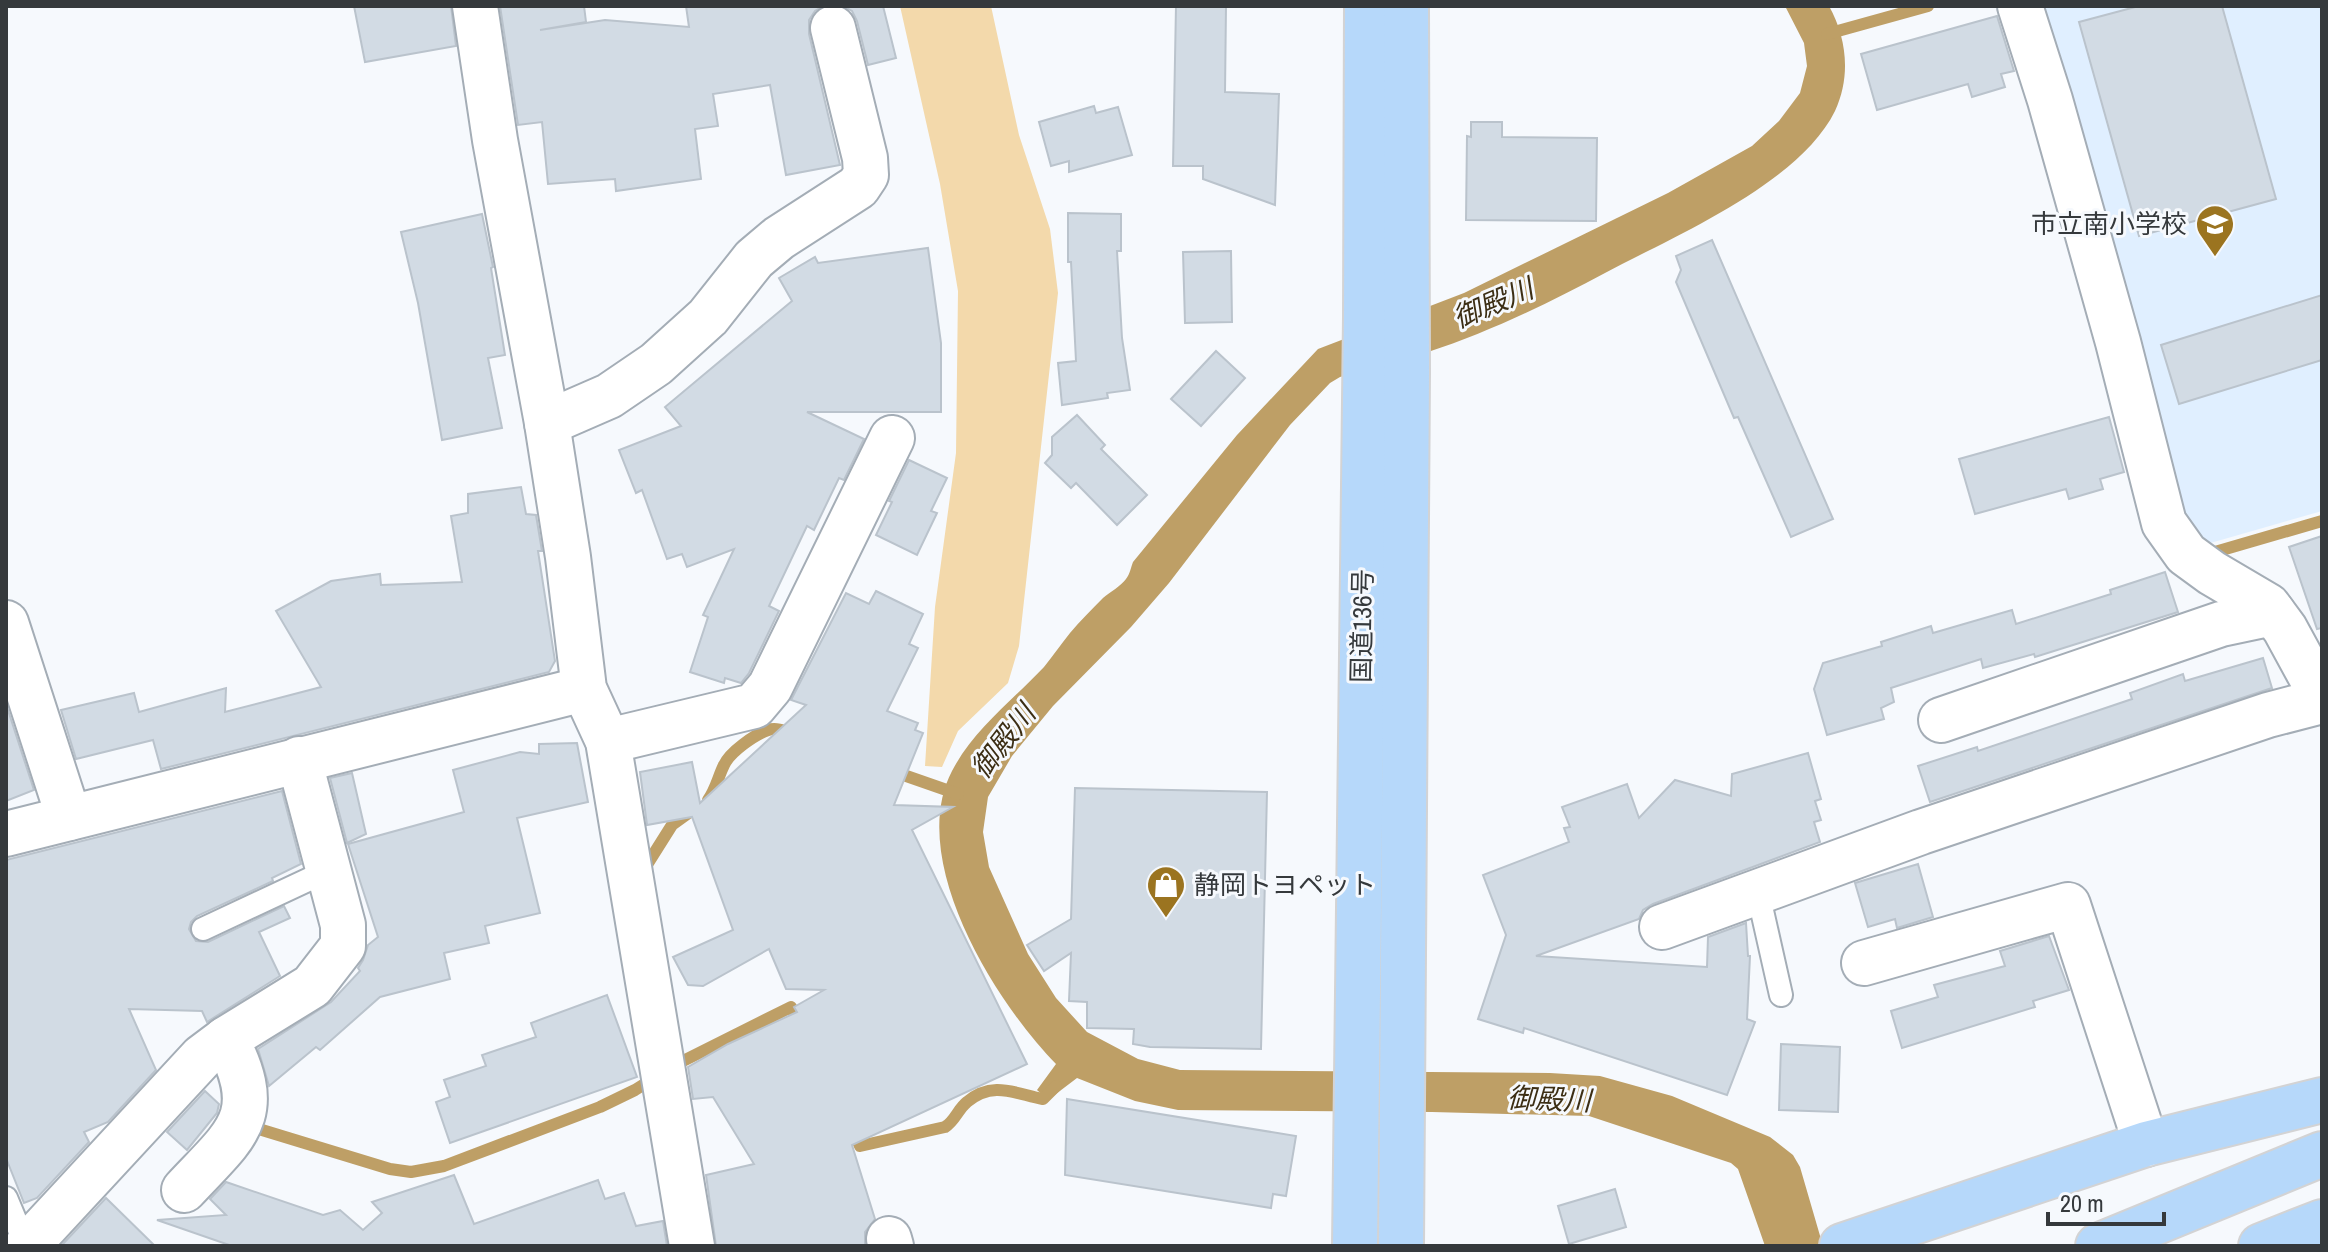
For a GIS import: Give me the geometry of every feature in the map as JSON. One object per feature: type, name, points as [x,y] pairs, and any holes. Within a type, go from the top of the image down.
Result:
[{"type":"highway","name":"国道136号","points":[[1367,6],[1387,313]]},
{"type":"highway","name":"国道136号","points":[[1355,1246],[1387,313],[1406,6]]},
{"type":"highway","name":"国道136号","points":[[1386,374],[1401,1246]]},
{"type":"highway","points":[[1842,1246],[2146,1144],[2322,1100]]},
{"type":"highway","points":[[2098,1246],[2322,1154]]},
{"type":"highway","points":[[1402,1200],[1417,1246]]},
{"type":"highway","points":[[2261,1246],[2322,1222]]},
{"type":"street","points":[[475,6],[495,140],[547,423],[584,689],[608,741],[692,1246]]},
{"type":"street","points":[[1662,927],[1921,832],[2268,715],[2318,685],[2268,606],[2186,554],[2164,523],[2110,311],[2020,6]]},
{"type":"street","points":[[547,423],[609,396],[656,364],[708,317],[754,259],[779,238],[858,187],[866,175],[865,158],[833,28]]},
{"type":"street","points":[[608,741],[754,706],[770,687],[892,438]]},
{"type":"street","points":[[1941,720],[2221,624],[2273,613]]},
{"type":"street","points":[[6,623],[69,818]]},
{"type":"street","points":[[6,834],[584,689]]},
{"type":"street","points":[[27,1246],[202,1057],[312,986],[343,946],[343,925],[299,759]]},
{"type":"street","points":[[1864,963],[2068,905],[2146,1144]]},
{"type":"street","points":[[184,1190],[233,1137],[246,1106],[240,1066],[226,1039]]},
{"type":"lane","points":[[203,929],[329,870]]},
{"type":"lane","points":[[1758,893],[1781,995]]},
{"type":"lane","points":[[6,1198],[27,1246]]},
{"type":"shaded area","points":[[900,6],[991,6],[1019,135],[1050,229],[1058,293],[1019,646],[1008,683],[958,731],[942,767],[925,766],[935,607],[956,453],[958,291],[940,184]]},
{"type":"shaded area","name":"市立南小学校","points":[[2034,6],[2322,6],[2322,511],[2207,544],[2190,535]]},
{"type":"water","name":"御殿川","points":[[1785,6],[1829,6],[1840,31],[1845,58],[1843,85],[1835,111],[1818,137],[1794,162],[1765,185],[1699,225],[1562,295],[1451,344],[1340,377],[1330,383],[1290,425],[1169,583],[1131,627],[1053,706],[1012,756],[988,797],[983,832],[989,867],[1028,954],[1056,998],[1087,1032],[1138,1059],[1180,1070],[1600,1076],[1672,1096],[1770,1137],[1793,1155],[1800,1167],[1823,1246],[1765,1246],[1738,1169],[1731,1163],[1589,1116],[1178,1110],[1135,1101],[1077,1078],[1048,1100],[1037,1090],[1056,1064],[1032,1037],[984,967],[964,927],[949,886],[940,845],[941,806],[952,771],[961,756],[982,729],[1044,667],[1082,620],[1124,582],[1133,562],[1237,435],[1318,349],[1464,293],[1668,193],[1752,146],[1779,121],[1800,93],[1807,66],[1804,43]]},
{"type":"building","points":[[354,6],[451,6],[456,46],[365,62]]},
{"type":"building","points":[[500,6],[584,6],[586,22],[540,30],[605,20],[689,27],[686,6],[823,6],[809,20],[809,34],[840,165],[786,175],[770,85],[713,94],[718,126],[695,129],[701,179],[616,191],[615,179],[548,184],[542,122],[518,125]]},
{"type":"building","points":[[843,6],[883,6],[896,58],[868,65],[857,21],[852,11]]},
{"type":"building","points":[[1176,6],[1226,6],[1225,92],[1279,94],[1275,205],[1203,179],[1203,166],[1173,166]]},
{"type":"building","points":[[2139,6],[2222,6],[2276,199],[2139,236],[2079,22]]},
{"type":"building","points":[[1997,16],[2014,71],[2001,74],[2005,87],[1972,97],[1968,84],[1877,110],[1861,54]]},
{"type":"building","points":[[1094,106],[1096,113],[1118,107],[1132,155],[1069,172],[1069,161],[1051,166],[1039,122]]},
{"type":"building","points":[[1471,122],[1502,122],[1502,137],[1597,138],[1596,221],[1466,220],[1467,136],[1471,137]]},
{"type":"building","points":[[1068,213],[1121,214],[1121,251],[1117,251],[1122,338],[1130,390],[1107,393],[1108,398],[1062,405],[1058,363],[1076,361],[1071,262],[1068,262]]},
{"type":"building","points":[[482,214],[505,355],[488,358],[502,428],[442,440],[418,303],[401,232]]},
{"type":"building","points":[[1712,240],[1833,519],[1791,537],[1738,417],[1734,418],[1676,282],[1681,270],[1676,256]]},
{"type":"building","points":[[928,248],[941,343],[941,412],[807,412],[864,439],[844,480],[839,478],[814,530],[807,526],[769,606],[779,611],[749,673],[741,683],[725,678],[724,683],[690,672],[708,617],[703,615],[734,549],[687,567],[682,554],[667,559],[642,490],[636,493],[619,450],[681,426],[665,407],[792,301],[779,278],[815,257],[818,263]]},
{"type":"building","points":[[1231,251],[1232,322],[1185,323],[1183,252]]},
{"type":"building","points":[[2322,295],[2322,360],[2179,404],[2161,345]]},
{"type":"building","points":[[1216,351],[1245,378],[1201,426],[1171,399]]},
{"type":"building","points":[[1077,415],[1105,445],[1101,449],[1147,495],[1117,525],[1076,483],[1071,488],[1045,463],[1052,455],[1052,437]]},
{"type":"building","points":[[2109,417],[2124,472],[2100,479],[2103,489],[2069,499],[2066,489],[1975,514],[1959,459]]},
{"type":"building","points":[[909,460],[947,478],[931,511],[937,513],[917,555],[876,535]]},
{"type":"building","points":[[521,487],[526,514],[536,515],[542,551],[538,551],[555,661],[549,672],[161,769],[153,740],[76,759],[61,710],[134,693],[139,712],[226,688],[225,712],[321,687],[276,611],[331,581],[380,574],[381,585],[462,582],[451,516],[468,513],[468,494]]},
{"type":"building","points":[[2322,536],[2322,628],[2317,629],[2289,547]]},
{"type":"building","points":[[2165,572],[2178,612],[2035,657],[2034,654],[1983,668],[1981,659],[1891,688],[1894,702],[1881,708],[1884,719],[1827,735],[1814,689],[1823,663],[1882,646],[1881,642],[1931,626],[1933,633],[2012,610],[2016,624],[2111,594],[2110,590]]},
{"type":"building","points":[[876,591],[923,614],[909,644],[918,648],[887,711],[918,723],[915,730],[923,733],[894,805],[953,807],[912,830],[1027,1064],[852,1145],[875,1219],[865,1232],[865,1246],[716,1246],[706,1175],[754,1164],[713,1097],[693,1099],[688,1067],[728,1044],[797,1012],[794,1007],[824,990],[786,989],[769,949],[703,986],[688,985],[673,957],[733,930],[692,817],[647,825],[640,772],[692,762],[700,803],[806,705],[791,700],[846,593],[869,604]]},
{"type":"building","points":[[2263,658],[2272,688],[1930,802],[1918,766],[1977,747],[1978,751],[2132,699],[2130,693],[2183,674],[2185,681]]},
{"type":"building","points":[[6,704],[34,790],[6,801]]},
{"type":"building","points":[[577,743],[588,802],[517,818],[540,913],[485,926],[489,943],[444,953],[450,979],[380,997],[320,1050],[316,1047],[269,1086],[258,1049],[331,1002],[360,971],[358,968],[368,945],[378,937],[348,844],[464,812],[453,770],[520,752],[539,754],[539,744]]},
{"type":"building","points":[[1808,753],[1821,799],[1815,801],[1821,820],[1814,822],[1820,842],[1653,904],[1643,910],[1639,919],[1536,956],[1707,967],[1708,937],[1746,923],[1750,956],[1747,1019],[1755,1022],[1727,1095],[1524,1028],[1523,1033],[1478,1019],[1506,935],[1483,875],[1569,842],[1564,828],[1570,827],[1562,807],[1627,784],[1639,818],[1675,780],[1731,796],[1732,774]]},
{"type":"building","points":[[352,773],[366,834],[347,843],[330,778]]},
{"type":"building","points":[[1075,788],[1267,792],[1261,1049],[1150,1047],[1133,1044],[1134,1029],[1087,1028],[1087,1002],[1069,1001],[1071,953],[1044,971],[1027,945],[1071,919]]},
{"type":"building","points":[[282,791],[301,864],[272,878],[273,881],[197,916],[189,929],[196,941],[208,942],[284,906],[290,918],[259,932],[280,976],[207,1022],[202,1011],[129,1009],[156,1070],[108,1122],[84,1132],[89,1142],[37,1198],[24,1203],[6,1158],[6,860]]},
{"type":"building","points":[[1918,864],[1933,917],[1897,928],[1895,919],[1868,927],[1855,883]]},
{"type":"building","points":[[2049,936],[2069,990],[2033,1001],[2035,1007],[1902,1048],[1891,1011],[1938,997],[1934,985],[2005,966],[2000,951]]},
{"type":"building","points":[[607,995],[637,1077],[450,1143],[436,1102],[450,1097],[444,1080],[486,1066],[482,1055],[536,1037],[531,1023]]},
{"type":"building","points":[[1781,1044],[1840,1047],[1838,1112],[1779,1110]]},
{"type":"building","points":[[205,1091],[219,1104],[217,1113],[187,1150],[167,1132]]},
{"type":"building","points":[[1067,1099],[1296,1136],[1286,1196],[1273,1194],[1271,1208],[1065,1175]]},
{"type":"building","points":[[454,1175],[474,1224],[598,1180],[605,1199],[624,1193],[636,1226],[663,1221],[667,1246],[232,1246],[157,1220],[226,1215],[210,1199],[226,1182],[323,1215],[340,1210],[363,1230],[382,1213],[372,1202]]},
{"type":"building","points":[[1615,1189],[1626,1227],[1569,1244],[1558,1206]]},
{"type":"building","points":[[106,1198],[155,1246],[61,1246]]},
{"type":"waterway","points":[[1827,34],[1928,6]]},
{"type":"waterway","points":[[2215,552],[2322,521]]},
{"type":"waterway","points":[[708,800],[727,760],[743,744],[771,729],[793,734]]},
{"type":"waterway","points":[[892,771],[958,794]]},
{"type":"waterway","points":[[643,871],[672,825],[690,812]]},
{"type":"waterway","points":[[669,1068],[791,1007],[800,1027]]},
{"type":"waterway","points":[[262,1130],[390,1169],[411,1172],[444,1166],[600,1107],[654,1078]]},
{"type":"waterway","points":[[852,1129],[860,1146],[945,1127],[967,1102],[986,1092],[1005,1090],[1043,1099],[1056,1086]]},
{"type":"place","name":"市立南小学校","points":[[2215,258]]},
{"type":"place","name":"静岡トヨペット","points":[[1166,919]]}]
